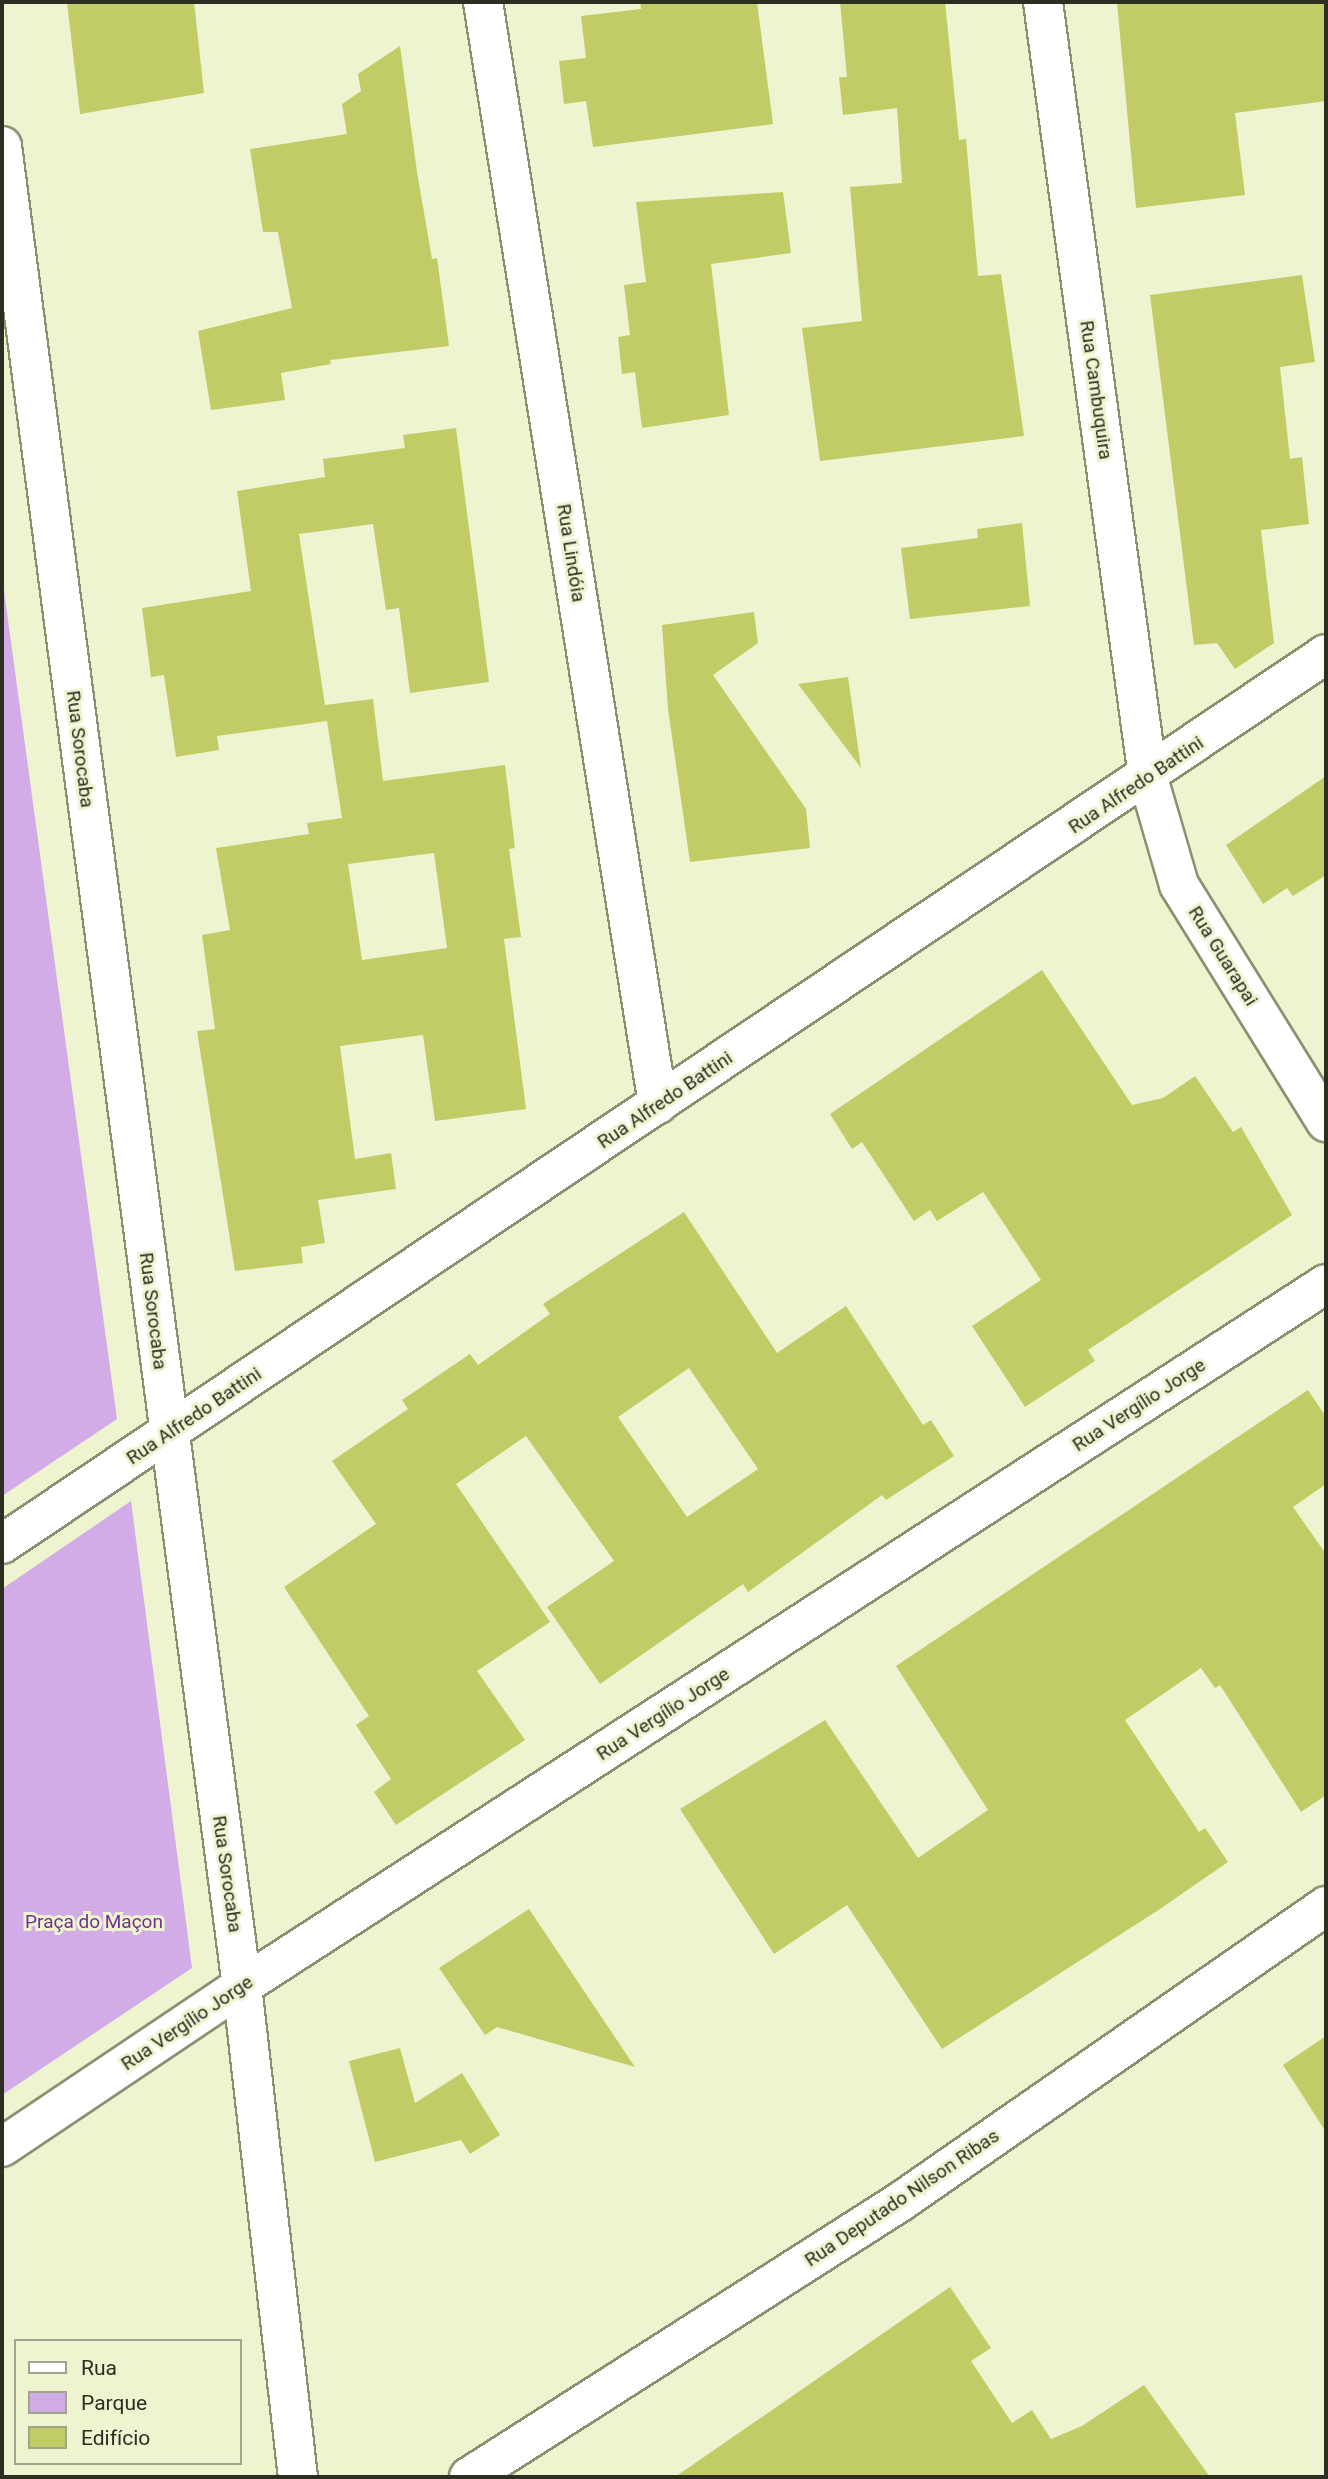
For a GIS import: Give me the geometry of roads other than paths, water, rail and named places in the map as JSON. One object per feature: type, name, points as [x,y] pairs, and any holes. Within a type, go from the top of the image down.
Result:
[{"type":"street","name":"Rua Lindóia","points":[[483,2],[658,1104]]},
{"type":"street","name":"Rua Cambuquira","points":[[1043,2],[1148,778]]},
{"type":"street","name":"Rua Sorocaba","points":[[2,146],[242,1986],[298,2477]]},
{"type":"street","name":"Rua Alfredo Battini","points":[[2,1544],[1148,778],[1326,654]]},
{"type":"street","name":"Rua Guarapai","points":[[1148,778],[1179,885],[1326,1122]]},
{"type":"street","name":"Rua Vergílio Jorge","points":[[2,2147],[242,1986],[1326,1284]]},
{"type":"street","name":"Rua Deputado Nilson Ribas","points":[[469,2477],[900,2202],[1326,1906]]},
{"type":"park label","name":"Praça do Maçon","points":[[94,1922]]}]
